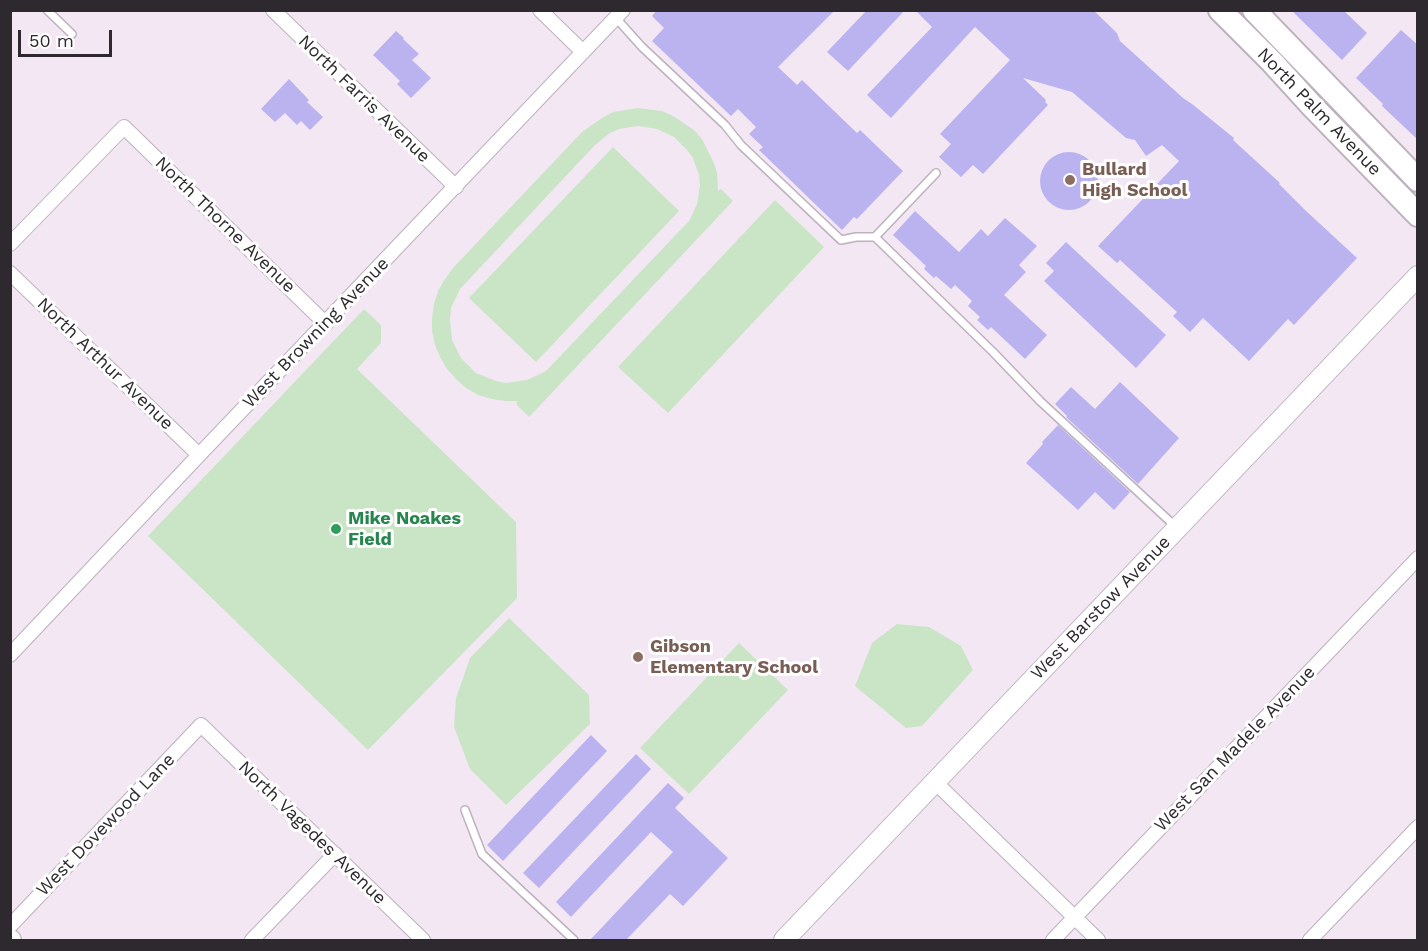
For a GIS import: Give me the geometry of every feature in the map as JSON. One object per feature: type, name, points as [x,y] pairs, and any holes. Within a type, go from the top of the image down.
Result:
[{"type":"main road","name":"North Palm Avenue","points":[[1220,10],[1418,215]]},
{"type":"main road","name":"North Palm Avenue","points":[[1254,10],[1418,180]]},
{"type":"street","name":"North Farris Avenue","points":[[273,10],[456,187]]},
{"type":"street","points":[[540,10],[583,52]]},
{"type":"street","name":"West Browning Avenue","points":[[10,655],[619,14]]},
{"type":"street","name":"North Thorne Avenue","points":[[10,244],[124,127],[326,324]]},
{"type":"street","name":"North Arthur Avenue","points":[[10,273],[199,455]]},
{"type":"street","name":"West Barstow Avenue","points":[[784,940],[1418,276]]},
{"type":"street","name":"West San Madele Avenue","points":[[1053,940],[1418,558]]},
{"type":"street","name":"North Vagedes Avenue","points":[[201,725],[423,940]]},
{"type":"street","name":"West Dovewood Lane","points":[[10,926],[201,725]]},
{"type":"street","points":[[935,782],[1098,940]]},
{"type":"street","points":[[1310,940],[1418,827]]},
{"type":"street","points":[[252,940],[335,854]]},
{"type":"lane","points":[[47,10],[72,34]]},
{"type":"lane","points":[[619,14],[642,47],[725,124],[741,145],[841,240],[875,237],[1040,401],[1177,527]]},
{"type":"lane","points":[[875,237],[936,174]]},
{"type":"lane","points":[[465,810],[482,854],[574,940]]},
{"type":"green space","points":[[638,108],[662,111],[694,130],[702,139],[713,161],[717,172],[718,191],[721,189],[733,201],[529,417],[516,404],[518,401],[505,401],[478,395],[466,388],[447,369],[435,345],[432,331],[434,304],[438,291],[453,268],[582,132],[613,112]],"holes":[[[638,126],[657,129],[674,137],[687,150],[693,158],[699,175],[697,204],[689,221],[546,371],[527,380],[506,383],[476,373],[461,358],[452,340],[451,308],[460,289],[595,145],[619,129]]]},
{"type":"green space","points":[[613,147],[679,211],[536,362],[469,298]]},
{"type":"green space","points":[[775,200],[824,247],[668,413],[618,367]]},
{"type":"green space","name":"Mike Noakes Field","points":[[364,309],[381,325],[381,343],[357,369],[516,522],[517,598],[368,750],[148,536]]},
{"type":"green space","points":[[509,618],[589,695],[590,724],[506,805],[470,769],[454,727],[456,698],[470,658]]},
{"type":"green space","points":[[897,624],[929,627],[961,646],[973,670],[922,726],[906,728],[855,686],[872,643]]},
{"type":"green space","points":[[739,643],[788,690],[689,794],[640,748]]},
{"type":"building","points":[[657,10],[835,10],[778,67],[797,85],[802,80],[857,133],[860,130],[903,171],[857,219],[854,217],[842,230],[759,150],[763,147],[749,134],[756,127],[738,109],[731,116],[652,41],[664,28],[652,16]]},
{"type":"building","points":[[867,10],[905,10],[848,71],[827,52]]},
{"type":"building","points":[[915,10],[1093,10],[1117,33],[1120,41],[1183,98],[1234,138],[1233,140],[1357,258],[1294,325],[1288,319],[1249,361],[1203,318],[1190,332],[1173,316],[1177,312],[1120,260],[1117,263],[1098,246],[1179,161],[1162,145],[1146,156],[1135,140],[1126,138],[1072,92],[1023,78],[1046,100],[1048,105],[983,174],[973,165],[961,177],[939,157],[951,144],[940,134],[1010,60],[975,27],[891,118],[867,95],[932,27]]},
{"type":"building","points":[[1291,10],[1343,10],[1367,33],[1342,60]]},
{"type":"building","points":[[1401,30],[1418,45],[1418,140],[1356,78]]},
{"type":"building","points":[[396,31],[419,54],[412,60],[431,78],[411,98],[397,84],[400,81],[373,55]]},
{"type":"building","points":[[289,79],[309,100],[307,102],[323,117],[310,130],[301,121],[297,125],[285,113],[275,122],[261,109]]},
{"type":"building","points":[[1069,152],[1080,154],[1093,165],[1098,181],[1096,192],[1085,205],[1069,210],[1058,208],[1045,197],[1040,181],[1042,170],[1053,157]]},
{"type":"building","points":[[915,211],[959,252],[981,229],[988,236],[1005,218],[1037,246],[1019,265],[1026,272],[1004,295],[1047,335],[1025,359],[991,327],[988,330],[977,320],[980,317],[968,306],[972,301],[955,285],[951,289],[936,276],[934,278],[924,269],[926,266],[893,235]]},
{"type":"building","points":[[1066,242],[1166,335],[1136,368],[1044,281],[1054,271],[1046,263]]},
{"type":"building","points":[[1120,382],[1179,438],[1138,484],[1055,404],[1071,387],[1095,409]]},
{"type":"building","points":[[1058,425],[1130,492],[1114,510],[1095,492],[1078,510],[1026,463]]},
{"type":"building","points":[[591,735],[607,751],[503,861],[487,845]]},
{"type":"building","points":[[636,754],[651,769],[539,888],[523,873]]},
{"type":"building","points":[[668,783],[684,798],[675,808],[728,858],[683,906],[670,894],[626,940],[590,940],[673,852],[651,832],[571,917],[556,902]]},
{"type":"place","name":"Bullard High School","points":[[1070,180]]},
{"type":"place","name":"Mike Noakes Field","points":[[336,529]]},
{"type":"place","name":"Gibson Elementary School","points":[[638,657]]}]
